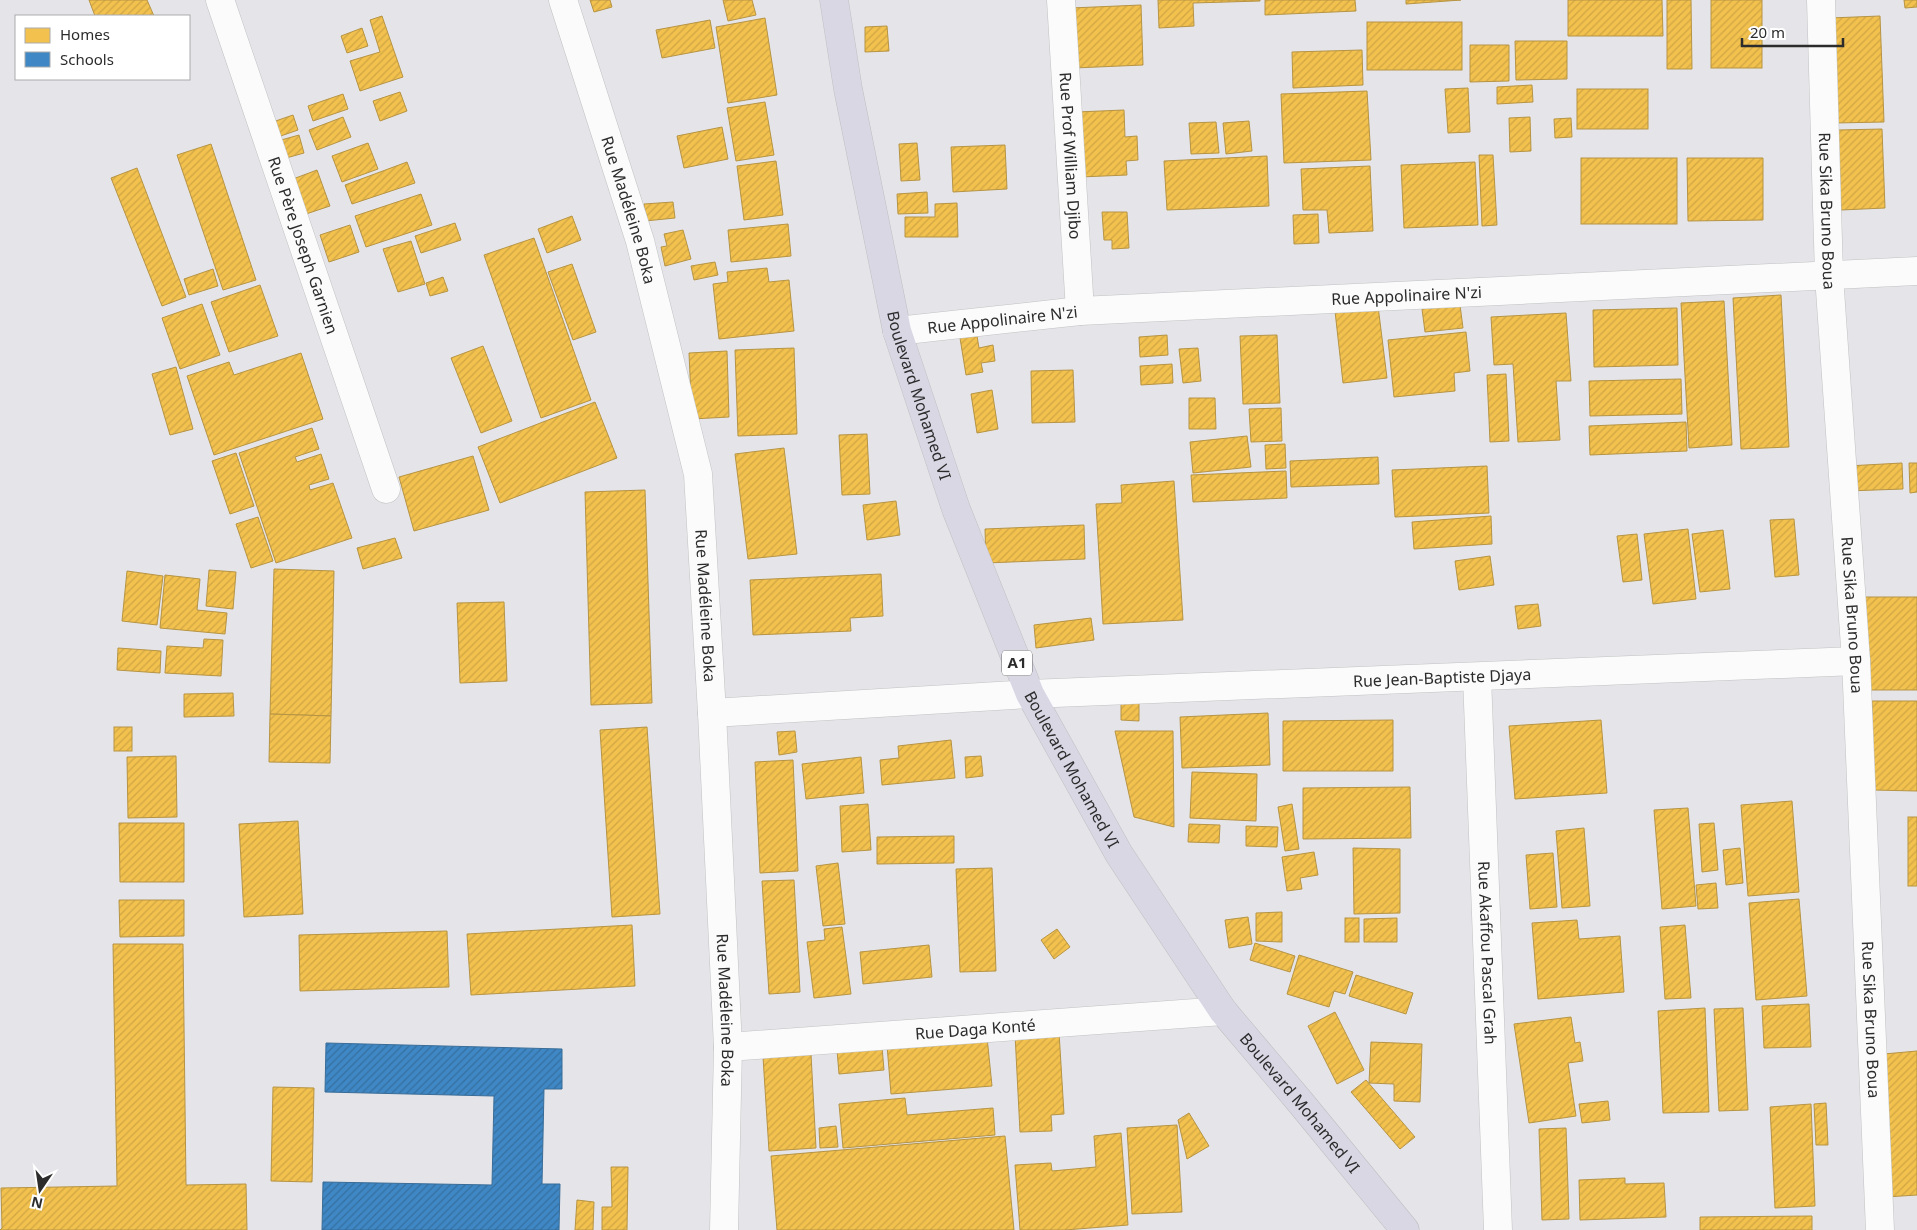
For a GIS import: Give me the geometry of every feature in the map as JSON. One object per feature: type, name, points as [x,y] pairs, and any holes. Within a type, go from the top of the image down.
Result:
[{"type":"main road","name":"Boulevard Mohamed VI","points":[[834,0],[848,89],[897,331],[956,509],[1030,694],[1119,854],[1223,1011],[1405,1230]]},
{"type":"street","name":"Rue Père Joseph Garnien","points":[[220,0],[386,489]]},
{"type":"street","name":"Rue Madéleine Boka","points":[[563,0],[640,241],[698,474],[728,1046],[724,1230]]},
{"type":"street","name":"Rue Prof William Djibo","points":[[1061,0],[1080,311]]},
{"type":"street","name":"Rue Sika Bruno Boua","points":[[1821,0],[1829,276],[1856,662],[1880,1230]]},
{"type":"street","name":"Rue Appolinaire N'zi","points":[[897,331],[1080,311],[1917,271]]},
{"type":"street","name":"Rue Jean-Baptiste Djaya","points":[[712,713],[1030,694],[1856,662]]},
{"type":"street","name":"Rue Akaffou Pascal Grah","points":[[1477,677],[1498,1230]]},
{"type":"street","name":"Rue Daga Konté","points":[[728,1046],[1223,1011]]},
{"type":"building: Homes","points":[[89,0],[147,0],[154,15],[95,15]]},
{"type":"building: Homes","points":[[590,0],[610,0],[612,7],[594,12]]},
{"type":"building: Homes","points":[[723,0],[752,0],[756,15],[728,21]]},
{"type":"building: Homes","points":[[1158,0],[1260,1],[1193,3],[1194,26],[1159,28]]},
{"type":"building: Homes","points":[[1265,0],[1355,0],[1356,11],[1265,15]]},
{"type":"building: Homes","points":[[1406,0],[1461,0],[1406,4]]},
{"type":"building: Homes","points":[[1568,0],[1662,0],[1663,36],[1568,36]]},
{"type":"building: Homes","points":[[1667,0],[1691,0],[1692,69],[1667,69]]},
{"type":"building: Homes","points":[[1711,0],[1762,0],[1762,68],[1711,68]]},
{"type":"building: Homes","points":[[1904,0],[1917,0],[1917,7],[1905,8]]},
{"type":"building: Homes","points":[[1141,5],[1143,65],[1074,68],[1071,8]]},
{"type":"building: Homes","points":[[382,16],[403,77],[360,91],[350,61],[380,52],[370,20]]},
{"type":"building: Homes","points":[[1880,16],[1884,122],[1835,123],[1830,18]]},
{"type":"building: Homes","points":[[765,18],[777,95],[728,103],[716,27]]},
{"type":"building: Homes","points":[[710,20],[715,48],[662,58],[656,30]]},
{"type":"building: Homes","points":[[1367,22],[1462,22],[1462,70],[1367,70]]},
{"type":"building: Homes","points":[[887,26],[889,51],[865,52],[865,27]]},
{"type":"building: Homes","points":[[362,28],[368,46],[347,53],[341,36]]},
{"type":"building: Homes","points":[[1515,41],[1567,41],[1567,79],[1516,80]]},
{"type":"building: Homes","points":[[1470,45],[1509,45],[1509,81],[1470,82]]},
{"type":"building: Homes","points":[[1362,50],[1363,85],[1293,88],[1292,52]]},
{"type":"building: Homes","points":[[1532,85],[1533,102],[1497,104],[1497,87]]},
{"type":"building: Homes","points":[[1468,88],[1470,132],[1448,133],[1445,89]]},
{"type":"building: Homes","points":[[1577,89],[1648,89],[1648,129],[1577,129]]},
{"type":"building: Homes","points":[[1367,91],[1371,160],[1284,163],[1281,94]]},
{"type":"building: Homes","points":[[400,92],[407,111],[380,121],[373,101]]},
{"type":"building: Homes","points":[[343,94],[348,109],[313,121],[308,106]]},
{"type":"building: Homes","points":[[765,102],[774,155],[736,161],[727,108]]},
{"type":"building: Homes","points":[[1124,110],[1125,137],[1137,136],[1138,160],[1126,161],[1127,175],[1080,177],[1077,112]]},
{"type":"building: Homes","points":[[293,115],[298,130],[272,139],[267,124]]},
{"type":"building: Homes","points":[[343,117],[351,137],[317,150],[309,130]]},
{"type":"building: Homes","points":[[1530,117],[1531,151],[1510,152],[1509,118]]},
{"type":"building: Homes","points":[[1571,118],[1572,137],[1555,138],[1554,119]]},
{"type":"building: Homes","points":[[1249,121],[1252,151],[1226,154],[1223,123]]},
{"type":"building: Homes","points":[[1216,122],[1219,153],[1191,154],[1189,123]]},
{"type":"building: Homes","points":[[722,127],[728,159],[684,168],[677,136]]},
{"type":"building: Homes","points":[[1882,129],[1885,208],[1841,210],[1838,130]]},
{"type":"building: Homes","points":[[299,135],[304,153],[279,160],[274,142]]},
{"type":"building: Homes","points":[[368,143],[378,169],[342,182],[332,156]]},
{"type":"building: Homes","points":[[917,143],[920,180],[901,181],[899,144]]},
{"type":"building: Homes","points":[[211,144],[256,280],[223,290],[177,155]]},
{"type":"building: Homes","points":[[1005,145],[1007,189],[953,192],[951,147]]},
{"type":"building: Homes","points":[[1479,155],[1493,155],[1497,225],[1482,226]]},
{"type":"building: Homes","points":[[1267,156],[1269,206],[1167,210],[1164,161]]},
{"type":"building: Homes","points":[[1581,158],[1677,158],[1677,224],[1581,224]]},
{"type":"building: Homes","points":[[1687,158],[1763,158],[1763,220],[1688,221]]},
{"type":"building: Homes","points":[[776,161],[783,215],[744,220],[737,166]]},
{"type":"building: Homes","points":[[407,162],[415,183],[352,204],[345,185]]},
{"type":"building: Homes","points":[[1475,162],[1478,225],[1404,228],[1401,165]]},
{"type":"building: Homes","points":[[1370,166],[1373,231],[1329,233],[1327,210],[1303,210],[1301,169]]},
{"type":"building: Homes","points":[[137,168],[186,297],[162,306],[111,178]]},
{"type":"building: Homes","points":[[317,170],[330,206],[306,214],[293,179]]},
{"type":"building: Homes","points":[[927,192],[928,213],[898,214],[897,194]]},
{"type":"building: Homes","points":[[421,194],[432,225],[366,247],[355,216]]},
{"type":"building: Homes","points":[[673,202],[675,218],[645,221],[644,204]]},
{"type":"building: Homes","points":[[957,203],[958,237],[905,237],[905,217],[935,217],[935,204]]},
{"type":"building: Homes","points":[[1102,212],[1127,212],[1129,248],[1112,249],[1112,240],[1104,240]]},
{"type":"building: Homes","points":[[1318,214],[1319,243],[1294,244],[1293,215]]},
{"type":"building: Homes","points":[[572,216],[581,240],[547,253],[538,229]]},
{"type":"building: Homes","points":[[455,223],[461,240],[421,253],[415,236]]},
{"type":"building: Homes","points":[[788,224],[791,256],[731,262],[728,230]]},
{"type":"building: Homes","points":[[350,225],[359,252],[329,262],[320,235]]},
{"type":"building: Homes","points":[[683,230],[691,259],[665,266],[661,247],[667,246],[664,234]]},
{"type":"building: Homes","points":[[534,238],[591,400],[541,418],[484,255]]},
{"type":"building: Homes","points":[[411,241],[425,284],[398,292],[383,249]]},
{"type":"building: Homes","points":[[715,262],[718,275],[694,280],[691,266]]},
{"type":"building: Homes","points":[[572,264],[596,332],[573,340],[548,272]]},
{"type":"building: Homes","points":[[767,268],[769,282],[789,280],[794,331],[719,339],[713,284],[728,282],[727,272]]},
{"type":"building: Homes","points":[[213,269],[218,286],[189,295],[184,279]]},
{"type":"building: Homes","points":[[443,277],[448,291],[430,296],[426,283]]},
{"type":"building: Homes","points":[[260,285],[278,336],[229,352],[211,302]]},
{"type":"building: Homes","points":[[1781,295],[1789,447],[1741,449],[1733,298]]},
{"type":"building: Homes","points":[[1724,301],[1732,445],[1689,448],[1681,303]]},
{"type":"building: Homes","points":[[202,304],[220,355],[180,369],[162,318]]},
{"type":"building: Homes","points":[[1460,305],[1463,328],[1425,332],[1422,309]]},
{"type":"building: Homes","points":[[1378,306],[1387,378],[1343,383],[1335,311]]},
{"type":"building: Homes","points":[[1677,308],[1678,365],[1594,367],[1593,310]]},
{"type":"building: Homes","points":[[1566,313],[1571,381],[1556,381],[1560,440],[1518,442],[1513,364],[1494,365],[1491,317]]},
{"type":"building: Homes","points":[[1466,332],[1470,371],[1454,373],[1455,391],[1394,397],[1388,340]]},
{"type":"building: Homes","points":[[1167,335],[1168,355],[1140,357],[1139,337]]},
{"type":"building: Homes","points":[[1277,335],[1280,403],[1243,404],[1240,336]]},
{"type":"building: Homes","points":[[977,336],[979,348],[993,345],[995,361],[981,363],[983,372],[966,375],[960,338]]},
{"type":"building: Homes","points":[[483,346],[512,421],[481,433],[451,358]]},
{"type":"building: Homes","points":[[794,348],[797,434],[738,436],[735,350]]},
{"type":"building: Homes","points":[[1198,348],[1201,381],[1183,383],[1179,349]]},
{"type":"building: Homes","points":[[727,351],[729,417],[692,419],[689,353]]},
{"type":"building: Homes","points":[[301,353],[323,419],[214,455],[187,376],[229,362],[234,375]]},
{"type":"building: Homes","points":[[1172,364],[1173,383],[1141,385],[1140,366]]},
{"type":"building: Homes","points":[[176,367],[193,429],[170,435],[152,374]]},
{"type":"building: Homes","points":[[1073,370],[1075,422],[1032,423],[1031,371]]},
{"type":"building: Homes","points":[[1506,374],[1509,441],[1490,442],[1487,375]]},
{"type":"building: Homes","points":[[1681,379],[1682,414],[1590,416],[1589,381]]},
{"type":"building: Homes","points":[[992,390],[998,429],[977,433],[971,394]]},
{"type":"building: Homes","points":[[1189,398],[1215,398],[1216,429],[1189,429]]},
{"type":"building: Homes","points":[[595,402],[617,458],[500,503],[478,447]]},
{"type":"building: Homes","points":[[1281,408],[1282,441],[1251,442],[1249,409]]},
{"type":"building: Homes","points":[[1686,422],[1687,451],[1590,455],[1589,426]]},
{"type":"building: Homes","points":[[312,428],[319,449],[295,457],[297,462],[321,454],[329,479],[309,485],[310,490],[333,483],[352,538],[276,563],[239,453]]},
{"type":"building: Homes","points":[[867,434],[870,494],[842,495],[839,435]]},
{"type":"building: Homes","points":[[1247,436],[1251,467],[1193,473],[1190,442]]},
{"type":"building: Homes","points":[[1285,444],[1286,468],[1266,469],[1265,445]]},
{"type":"building: Homes","points":[[784,448],[797,554],[748,559],[735,454]]},
{"type":"building: Homes","points":[[236,453],[254,506],[230,514],[212,461]]},
{"type":"building: Homes","points":[[473,456],[489,510],[414,531],[399,477]]},
{"type":"building: Homes","points":[[1378,457],[1379,484],[1291,487],[1290,461]]},
{"type":"building: Homes","points":[[1902,463],[1903,489],[1847,491],[1847,466]]},
{"type":"building: Homes","points":[[1909,463],[1917,463],[1917,492],[1910,493]]},
{"type":"building: Homes","points":[[1487,466],[1489,513],[1395,517],[1392,470]]},
{"type":"building: Homes","points":[[1286,471],[1287,498],[1193,502],[1191,475]]},
{"type":"building: Homes","points":[[1174,481],[1183,620],[1103,624],[1096,504],[1122,503],[1121,485]]},
{"type":"building: Homes","points":[[645,490],[652,703],[591,705],[585,492]]},
{"type":"building: Homes","points":[[896,501],[900,535],[867,540],[863,505]]},
{"type":"building: Homes","points":[[1491,516],[1492,544],[1414,549],[1412,522]]},
{"type":"building: Homes","points":[[258,517],[273,561],[251,568],[236,524]]},
{"type":"building: Homes","points":[[1794,519],[1799,575],[1775,577],[1770,520]]},
{"type":"building: Homes","points":[[1084,525],[1085,559],[986,563],[985,529]]},
{"type":"building: Homes","points":[[1688,529],[1696,599],[1653,604],[1644,534]]},
{"type":"building: Homes","points":[[1723,530],[1730,589],[1700,592],[1692,534]]},
{"type":"building: Homes","points":[[1637,534],[1642,580],[1623,582],[1617,536]]},
{"type":"building: Homes","points":[[395,538],[402,558],[363,569],[357,548]]},
{"type":"building: Homes","points":[[1490,556],[1494,585],[1459,590],[1455,561]]},
{"type":"building: Homes","points":[[274,569],[334,571],[331,716],[270,714]]},
{"type":"building: Homes","points":[[209,570],[236,572],[233,609],[206,606]]},
{"type":"building: Homes","points":[[127,571],[163,576],[157,625],[122,621]]},
{"type":"building: Homes","points":[[881,574],[883,616],[850,618],[851,631],[753,635],[750,580]]},
{"type":"building: Homes","points":[[165,575],[200,579],[197,610],[227,613],[225,634],[160,628]]},
{"type":"building: Homes","points":[[1863,597],[1917,597],[1917,690],[1863,690]]},
{"type":"building: Homes","points":[[504,602],[507,681],[460,683],[457,603]]},
{"type":"building: Homes","points":[[1538,604],[1541,626],[1518,629],[1515,606]]},
{"type":"building: Homes","points":[[1091,618],[1094,640],[1036,648],[1034,625]]},
{"type":"building: Homes","points":[[204,639],[223,640],[221,676],[165,673],[167,646],[203,648]]},
{"type":"building: Homes","points":[[118,648],[161,651],[160,673],[117,670]]},
{"type":"building: Homes","points":[[233,693],[234,716],[184,717],[184,694]]},
{"type":"building: Homes","points":[[1121,696],[1139,697],[1139,721],[1121,720]]},
{"type":"building: Homes","points":[[1872,701],[1917,701],[1917,791],[1873,790]]},
{"type":"building: Homes","points":[[1268,713],[1270,765],[1182,768],[1180,717]]},
{"type":"building: Homes","points":[[270,714],[331,716],[330,763],[269,762]]},
{"type":"building: Homes","points":[[1393,720],[1393,771],[1283,771],[1283,721]]},
{"type":"building: Homes","points":[[1601,720],[1607,793],[1515,799],[1509,726]]},
{"type":"building: Homes","points":[[114,727],[132,727],[132,751],[114,751]]},
{"type":"building: Homes","points":[[647,727],[660,914],[612,917],[600,730]]},
{"type":"building: Homes","points":[[795,731],[797,752],[779,755],[777,732]]},
{"type":"building: Homes","points":[[1115,731],[1173,731],[1174,827],[1134,817]]},
{"type":"building: Homes","points":[[951,740],[955,778],[882,785],[880,760],[899,758],[898,746]]},
{"type":"building: Homes","points":[[176,756],[177,817],[128,818],[127,757]]},
{"type":"building: Homes","points":[[981,756],[983,776],[966,778],[965,757]]},
{"type":"building: Homes","points":[[861,757],[864,793],[806,799],[802,764]]},
{"type":"building: Homes","points":[[793,760],[798,871],[760,873],[755,762]]},
{"type":"building: Homes","points":[[1192,772],[1257,774],[1256,821],[1190,818]]},
{"type":"building: Homes","points":[[1410,787],[1411,838],[1303,839],[1303,788]]},
{"type":"building: Homes","points":[[1792,801],[1799,892],[1748,896],[1741,805]]},
{"type":"building: Homes","points":[[868,804],[871,850],[842,852],[840,806]]},
{"type":"building: Homes","points":[[1292,804],[1299,849],[1285,851],[1278,807]]},
{"type":"building: Homes","points":[[1688,808],[1696,906],[1662,909],[1654,810]]},
{"type":"building: Homes","points":[[1908,817],[1917,817],[1917,886],[1908,886]]},
{"type":"building: Homes","points":[[298,821],[303,914],[244,917],[239,824]]},
{"type":"building: Homes","points":[[119,823],[184,823],[184,882],[120,882]]},
{"type":"building: Homes","points":[[1714,823],[1718,870],[1702,872],[1699,824]]},
{"type":"building: Homes","points":[[1189,824],[1220,825],[1219,843],[1188,842]]},
{"type":"building: Homes","points":[[1246,826],[1278,827],[1277,847],[1246,846]]},
{"type":"building: Homes","points":[[1584,828],[1590,906],[1562,908],[1556,831]]},
{"type":"building: Homes","points":[[954,836],[954,863],[877,864],[877,837]]},
{"type":"building: Homes","points":[[1353,848],[1400,849],[1400,913],[1354,914]]},
{"type":"building: Homes","points":[[1740,848],[1743,883],[1726,885],[1723,850]]},
{"type":"building: Homes","points":[[1314,852],[1318,875],[1300,878],[1302,889],[1287,891],[1282,857]]},
{"type":"building: Homes","points":[[1553,853],[1557,907],[1530,909],[1526,855]]},
{"type":"building: Homes","points":[[838,863],[845,924],[823,926],[816,866]]},
{"type":"building: Homes","points":[[992,868],[996,971],[960,972],[956,869]]},
{"type":"building: Homes","points":[[794,880],[800,992],[769,994],[762,881]]},
{"type":"building: Homes","points":[[1716,883],[1718,908],[1698,909],[1696,885]]},
{"type":"building: Homes","points":[[1799,899],[1807,996],[1756,1000],[1749,903]]},
{"type":"building: Homes","points":[[119,900],[184,900],[184,936],[120,937]]},
{"type":"building: Homes","points":[[1282,912],[1282,942],[1256,941],[1256,913]]},
{"type":"building: Homes","points":[[1248,917],[1252,944],[1229,948],[1225,920]]},
{"type":"building: Homes","points":[[1345,918],[1359,918],[1359,942],[1345,942]]},
{"type":"building: Homes","points":[[1397,918],[1397,942],[1364,942],[1364,919]]},
{"type":"building: Homes","points":[[1577,920],[1579,939],[1620,936],[1624,992],[1538,999],[1532,923]]},
{"type":"building: Homes","points":[[632,925],[635,986],[471,995],[467,934]]},
{"type":"building: Homes","points":[[1685,925],[1691,998],[1665,999],[1660,927]]},
{"type":"building: Homes","points":[[842,927],[851,994],[814,998],[807,942],[825,940],[824,929]]},
{"type":"building: Homes","points":[[1057,929],[1070,947],[1054,959],[1041,940]]},
{"type":"building: Homes","points":[[447,931],[449,987],[300,991],[299,935]]},
{"type":"building: Homes","points":[[1255,943],[1295,956],[1290,972],[1250,960]]},
{"type":"building: Homes","points":[[113,944],[183,944],[186,1185],[246,1184],[247,1230],[0,1230],[2,1228],[1,1188],[117,1186]]},
{"type":"building: Homes","points":[[929,945],[932,977],[863,984],[860,952]]},
{"type":"building: Homes","points":[[1299,955],[1353,972],[1345,994],[1334,991],[1329,1007],[1287,994]]},
{"type":"building: Homes","points":[[1356,975],[1413,993],[1406,1014],[1349,996]]},
{"type":"building: Homes","points":[[1809,1004],[1811,1047],[1764,1048],[1762,1006]]},
{"type":"building: Homes","points":[[1705,1008],[1709,1112],[1663,1113],[1658,1011]]},
{"type":"building: Homes","points":[[1743,1008],[1748,1110],[1719,1111],[1714,1009]]},
{"type":"building: Homes","points":[[1335,1012],[1364,1070],[1337,1084],[1308,1026]]},
{"type":"building: Homes","points":[[1571,1017],[1575,1043],[1580,1042],[1583,1061],[1568,1063],[1576,1116],[1529,1123],[1514,1024]]},
{"type":"building: Homes","points":[[1059,1032],[1064,1114],[1051,1115],[1052,1131],[1020,1132],[1015,1034]]},
{"type":"building: Homes","points":[[987,1037],[992,1086],[891,1094],[887,1045]]},
{"type":"building: Homes","points":[[1371,1042],[1422,1044],[1420,1102],[1394,1101],[1394,1084],[1369,1083]]},
{"type":"building: Homes","points":[[882,1047],[884,1070],[839,1074],[837,1050]]},
{"type":"building: Homes","points":[[1917,1051],[1917,1195],[1886,1197],[1873,1055]]},
{"type":"building: Homes","points":[[811,1054],[816,1148],[769,1151],[763,1057]]},
{"type":"building: Homes","points":[[1366,1080],[1415,1137],[1400,1149],[1351,1092]]},
{"type":"building: Homes","points":[[273,1087],[314,1088],[312,1182],[271,1181]]},
{"type":"building: Homes","points":[[905,1098],[907,1115],[993,1108],[995,1135],[843,1148],[839,1104]]},
{"type":"building: Homes","points":[[1608,1101],[1610,1120],[1582,1123],[1579,1104]]},
{"type":"building: Homes","points":[[1826,1103],[1828,1145],[1816,1145],[1814,1104]]},
{"type":"building: Homes","points":[[1811,1104],[1815,1206],[1775,1208],[1770,1107]]},
{"type":"building: Homes","points":[[1189,1113],[1209,1146],[1187,1159],[1178,1120]]},
{"type":"building: Homes","points":[[1177,1125],[1182,1212],[1132,1214],[1127,1128]]},
{"type":"building: Homes","points":[[836,1126],[838,1147],[820,1148],[819,1128]]},
{"type":"building: Homes","points":[[1566,1128],[1569,1219],[1542,1220],[1539,1129]]},
{"type":"building: Homes","points":[[1121,1133],[1128,1225],[1065,1230],[1020,1230],[1015,1165],[1051,1163],[1052,1171],[1096,1167],[1094,1136]]},
{"type":"building: Homes","points":[[1005,1136],[1014,1230],[777,1230],[771,1156]]},
{"type":"building: Homes","points":[[611,1167],[628,1167],[627,1230],[602,1230],[602,1207],[612,1207]]},
{"type":"building: Homes","points":[[1625,1178],[1625,1184],[1664,1183],[1666,1217],[1580,1220],[1579,1180]]},
{"type":"building: Homes","points":[[577,1200],[594,1202],[593,1230],[575,1230]]},
{"type":"building: Homes","points":[[1812,1216],[1812,1230],[1700,1230],[1700,1217]]},
{"type":"building: Schools","points":[[326,1043],[562,1049],[562,1089],[544,1089],[542,1184],[560,1184],[559,1230],[322,1230],[323,1182],[492,1185],[494,1096],[325,1092]]}]
